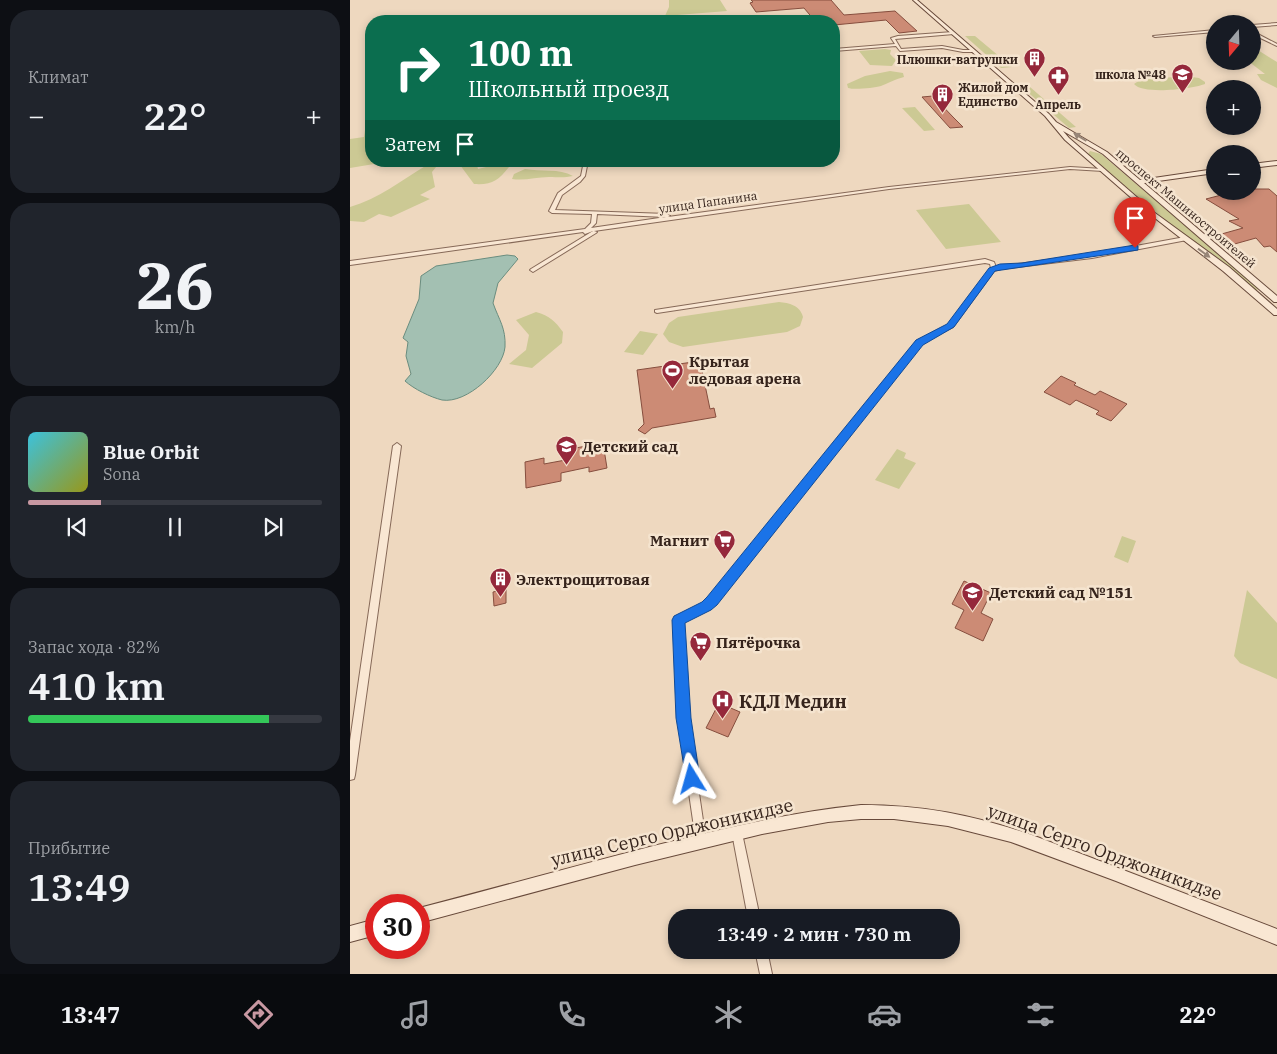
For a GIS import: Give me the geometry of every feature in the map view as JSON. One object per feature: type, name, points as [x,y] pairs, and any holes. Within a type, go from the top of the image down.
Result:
[{"type":"street","name":"проспект Машиностроителей","points":[[915,0],[1055,123],[1104,152],[1275,297]]},
{"type":"street","points":[[1261,25],[1277,24]]},
{"type":"street","points":[[1155,36],[1206,32]]},
{"type":"street","points":[[953,33],[893,38],[898,49],[902,50],[942,47],[974,51]]},
{"type":"street","points":[[1261,37],[1277,45]]},
{"type":"street","points":[[840,50],[896,45]]},
{"type":"street","name":"проспект Машиностроителей","points":[[1055,123],[1064,136],[1103,170],[1277,313]]},
{"type":"street","name":"проспект Машиностроителей","points":[[1086,155],[1084,151],[1090,149],[1104,152]]},
{"type":"street","points":[[1070,168],[1084,160],[1086,155]]},
{"type":"street","points":[[1261,165],[1277,163]]},
{"type":"street","points":[[584,167],[582,176],[578,181],[560,194],[552,211],[689,216]]},
{"type":"street","name":"улица Папанина","points":[[350,263],[585,232],[854,192],[1070,168],[1103,170]]},
{"type":"street","points":[[1140,182],[1206,172]]},
{"type":"street","points":[[585,232],[593,224],[595,213]]},
{"type":"street","points":[[533,270],[598,230]]},
{"type":"street","points":[[701,841],[684,718],[678,620],[707,606],[712,601],[920,342],[950,326],[994,268],[1092,256],[1185,239]]},
{"type":"street","points":[[657,311],[985,261],[991,262],[994,268]]},
{"type":"street","points":[[1218,263],[1232,261]]},
{"type":"street","points":[[1260,298],[1275,297]]},
{"type":"street","points":[[350,775],[397,446]]},
{"type":"street","name":"улица Серго Орджоникидзе","points":[[430,913],[701,841],[771,825],[852,814],[904,813],[944,818],[987,827],[1041,845],[1277,936]]},
{"type":"street","points":[[737,833],[752,909]]},
{"type":"street","points":[[350,934],[365,930]]},
{"type":"street","points":[[763,959],[766,974]]},
{"type":"shaded area","points":[[669,0],[720,0],[727,11],[665,15],[669,7]]},
{"type":"shaded area","points":[[965,36],[975,36],[1012,67],[1001,68]]},
{"type":"shaded area","points":[[891,50],[890,54],[896,60],[892,66],[870,65],[859,51]]},
{"type":"shaded area","points":[[1261,52],[1277,62],[1277,88],[1261,80],[1257,74],[1265,74],[1260,70]]},
{"type":"shaded area","points":[[890,71],[903,73],[904,77],[878,87],[848,88],[847,84],[865,76]]},
{"type":"shaded area","points":[[1185,76],[1199,78],[1205,84],[1190,88],[1157,90],[1139,87],[1134,84],[1140,80]]},
{"type":"shaded area","points":[[1030,87],[1076,127],[1069,128],[1024,89]]},
{"type":"shaded area","points":[[915,107],[935,130],[924,131],[902,108]]},
{"type":"shaded area","points":[[365,130],[365,166],[350,168],[350,139],[364,137]]},
{"type":"shaded area","points":[[1090,151],[1101,154],[1259,289],[1256,290],[1165,220],[1088,154]]},
{"type":"shaded area","points":[[424,167],[436,167],[432,172],[435,187],[420,195],[430,199],[391,217],[379,214],[364,222],[350,221],[350,207],[380,194]]},
{"type":"shaded area","points":[[461,167],[478,167],[478,169],[509,167],[501,176],[490,183],[474,184]]},
{"type":"shaded area","points":[[525,169],[556,171],[573,176],[512,179],[514,174]]},
{"type":"shaded area","points":[[969,204],[1001,242],[946,249],[916,210]]},
{"type":"shaded area","points":[[507,255],[515,256],[518,259],[498,283],[493,303],[505,340],[503,356],[498,366],[482,384],[462,397],[452,400],[442,400],[417,390],[405,381],[411,374],[406,356],[408,342],[403,338],[419,299],[421,276],[436,266]]},
{"type":"shaded area","points":[[779,302],[797,307],[803,317],[800,326],[787,332],[683,347],[669,342],[663,334],[669,323],[678,317]]},
{"type":"shaded area","points":[[536,312],[552,319],[563,332],[562,343],[532,368],[509,364],[526,350],[529,335],[516,320]]},
{"type":"shaded area","points":[[640,331],[658,334],[643,355],[624,352]]},
{"type":"shaded area","points":[[897,449],[906,453],[904,458],[916,463],[899,489],[875,480]]},
{"type":"shaded area","points":[[1122,536],[1136,541],[1128,563],[1114,557]]},
{"type":"shaded area","points":[[1247,590],[1277,623],[1277,679],[1240,663],[1234,656]]},
{"type":"building","points":[[751,0],[831,0],[844,15],[895,11],[917,31],[899,33],[886,20],[840,24],[840,15],[810,15],[804,8],[756,12],[750,3],[753,2]]},
{"type":"building","name":"Жилой дом Единство","points":[[933,96],[963,127],[950,128],[922,97]]},
{"type":"building","points":[[1261,189],[1269,189],[1277,196],[1277,252],[1270,246],[1264,247],[1256,238],[1231,245],[1218,235],[1243,228],[1229,221],[1239,219],[1208,200],[1261,200]]},
{"type":"building","name":"Крытая ледовая арена","points":[[700,361],[710,409],[714,408],[716,417],[652,428],[645,434],[638,430],[644,424],[637,370]]},
{"type":"building","points":[[1061,376],[1076,383],[1074,385],[1095,395],[1100,391],[1127,404],[1111,421],[1096,414],[1099,411],[1076,400],[1070,405],[1044,392]]},
{"type":"building","name":"Детский сад","points":[[603,443],[607,468],[589,472],[589,467],[561,473],[561,481],[526,488],[525,462],[544,458],[544,464],[571,459],[570,449]]},
{"type":"building","name":"Детский сад №151","points":[[964,581],[991,593],[981,613],[993,619],[983,641],[955,628],[964,610],[952,604]]},
{"type":"building","name":"Электрощитовая","points":[[506,589],[506,603],[494,606],[493,592]]},
{"type":"building","name":"КДЛ Медин","points":[[719,703],[740,712],[728,737],[706,728]]},
{"type":"place","name":"Плюшки-ватрушки","points":[[1034,78]]},
{"type":"place","name":"школа №48","points":[[1182,93]]},
{"type":"place","name":"Апрель","points":[[1058,96]]},
{"type":"place","name":"Жилой дом Единство","points":[[942,113]]},
{"type":"place","name":"Крытая ледовая арена","points":[[673,389]]},
{"type":"place","name":"Детский сад","points":[[566,465]]},
{"type":"place","name":"Магнит","points":[[725,559]]},
{"type":"place","name":"Электрощитовая","points":[[500,598]]},
{"type":"place","name":"Детский сад №151","points":[[973,611]]},
{"type":"place","name":"Пятёрочка","points":[[700,661]]},
{"type":"place","name":"КДЛ Медин","points":[[723,720]]},
{"type":"route","points":[[692,779],[684,718],[678,620],[707,606],[712,601],[920,342],[950,326],[994,268],[1092,256],[1135,248]]}]
